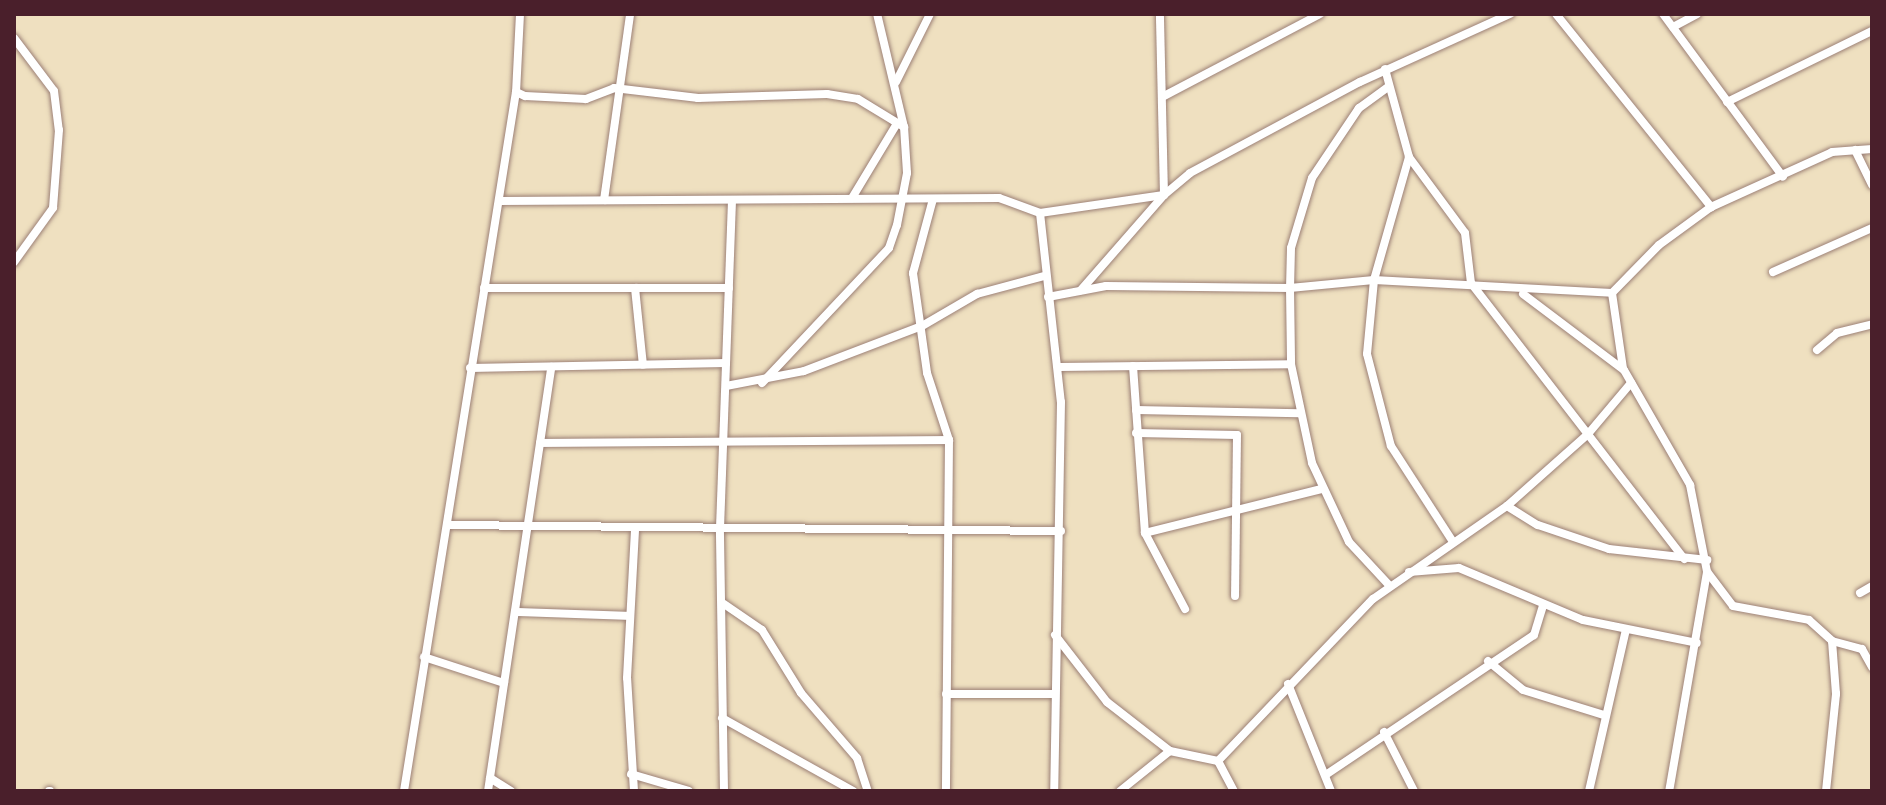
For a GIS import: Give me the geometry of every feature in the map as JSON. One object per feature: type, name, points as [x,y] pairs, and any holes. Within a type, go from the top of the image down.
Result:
[{"type":"street","points":[[404,791],[516,92],[520,14]]},
{"type":"street","points":[[604,200],[614,88],[630,14]]},
{"type":"street","points":[[762,383],[889,248],[903,197],[900,126],[896,82],[877,14]]},
{"type":"street","points":[[896,82],[930,14]]},
{"type":"street","points":[[1160,14],[1164,195]]},
{"type":"street","points":[[1164,96],[1320,14]]},
{"type":"street","points":[[1081,291],[1164,195],[1190,173],[1385,69],[1434,54],[1510,14]]},
{"type":"street","points":[[1556,14],[1711,207]]},
{"type":"street","points":[[1663,14],[1783,177]]},
{"type":"street","points":[[1673,27],[1697,14]]},
{"type":"street","points":[[1727,102],[1872,31]]},
{"type":"street","points":[[14,38],[54,91],[59,130],[53,208],[14,262]]},
{"type":"street","points":[[1385,69],[1409,157],[1465,233],[1471,283],[1684,559]]},
{"type":"street","points":[[1388,87],[1359,108],[1312,178],[1291,248],[1290,288],[1291,364],[1299,413],[1321,489],[1349,542],[1389,585]]},
{"type":"street","points":[[516,92],[566,101],[614,88],[698,98],[850,96],[900,126]]},
{"type":"street","points":[[852,198],[900,126]]},
{"type":"street","points":[[1048,297],[1164,284],[1290,288],[1374,280],[1471,283],[1521,292],[1612,293],[1659,245],[1711,207],[1783,177],[1832,152],[1872,149]]},
{"type":"street","points":[[1855,150],[1872,185]]},
{"type":"street","points":[[1409,157],[1374,280],[1367,354],[1380,415],[1404,475],[1453,542]]},
{"type":"street","points":[[499,201],[999,198],[1040,213],[1164,195]]},
{"type":"street","points":[[933,199],[913,273],[927,373],[949,440],[946,791]]},
{"type":"street","points":[[724,791],[724,604],[720,528],[732,201]]},
{"type":"street","points":[[1040,213],[1044,276],[1059,367],[1061,531],[1054,635],[1054,791]]},
{"type":"street","points":[[1773,272],[1872,228]]},
{"type":"street","points":[[726,386],[762,383],[922,326],[977,294],[1044,276]]},
{"type":"street","points":[[484,288],[729,288]]},
{"type":"street","points":[[635,288],[643,365]]},
{"type":"street","points":[[1521,292],[1624,370]]},
{"type":"street","points":[[1612,293],[1624,370],[1690,485],[1707,560],[1697,643],[1669,791]]},
{"type":"street","points":[[1817,350],[1837,333],[1872,324]]},
{"type":"street","points":[[470,368],[726,363]]},
{"type":"street","points":[[1059,367],[1291,364]]},
{"type":"street","points":[[1133,366],[1145,533],[1185,609]]},
{"type":"street","points":[[488,791],[551,367]]},
{"type":"street","points":[[1218,761],[1288,684],[1389,585],[1507,506],[1588,434],[1631,383]]},
{"type":"street","points":[[1136,410],[1299,413]]},
{"type":"street","points":[[1136,433],[1237,435],[1235,596]]},
{"type":"street","points":[[540,443],[723,445],[949,440]]},
{"type":"street","points":[[1145,533],[1321,489]]},
{"type":"street","points":[[1507,506],[1538,525],[1609,549],[1707,560]]},
{"type":"street","points":[[447,525],[1061,531]]},
{"type":"street","points":[[634,791],[631,774],[628,616],[635,528]]},
{"type":"street","points":[[1409,572],[1459,568],[1543,606],[1626,630],[1697,643]]},
{"type":"street","points":[[1707,572],[1733,606],[1809,620],[1832,641],[1862,649],[1872,667]]},
{"type":"street","points":[[1860,593],[1872,586]]},
{"type":"street","points":[[724,604],[762,630],[857,758],[868,791]]},
{"type":"street","points":[[1327,774],[1488,661],[1534,635],[1543,606]]},
{"type":"street","points":[[515,612],[628,616]]},
{"type":"street","points":[[1589,791],[1604,715],[1626,630]]},
{"type":"street","points":[[1054,635],[1107,702],[1170,751],[1218,761]]},
{"type":"street","points":[[1826,791],[1836,694],[1832,641]]},
{"type":"street","points":[[424,657],[504,683]]},
{"type":"street","points":[[1488,661],[1523,690],[1604,715]]},
{"type":"street","points":[[1288,684],[1327,774],[1331,791]]},
{"type":"street","points":[[946,694],[1054,694]]},
{"type":"street","points":[[722,718],[853,791]]},
{"type":"street","points":[[1384,732],[1414,791]]},
{"type":"street","points":[[1120,791],[1170,751]]},
{"type":"street","points":[[1218,761],[1234,791]]},
{"type":"street","points":[[631,774],[689,791]]},
{"type":"street","points":[[490,778],[511,791]]}]
